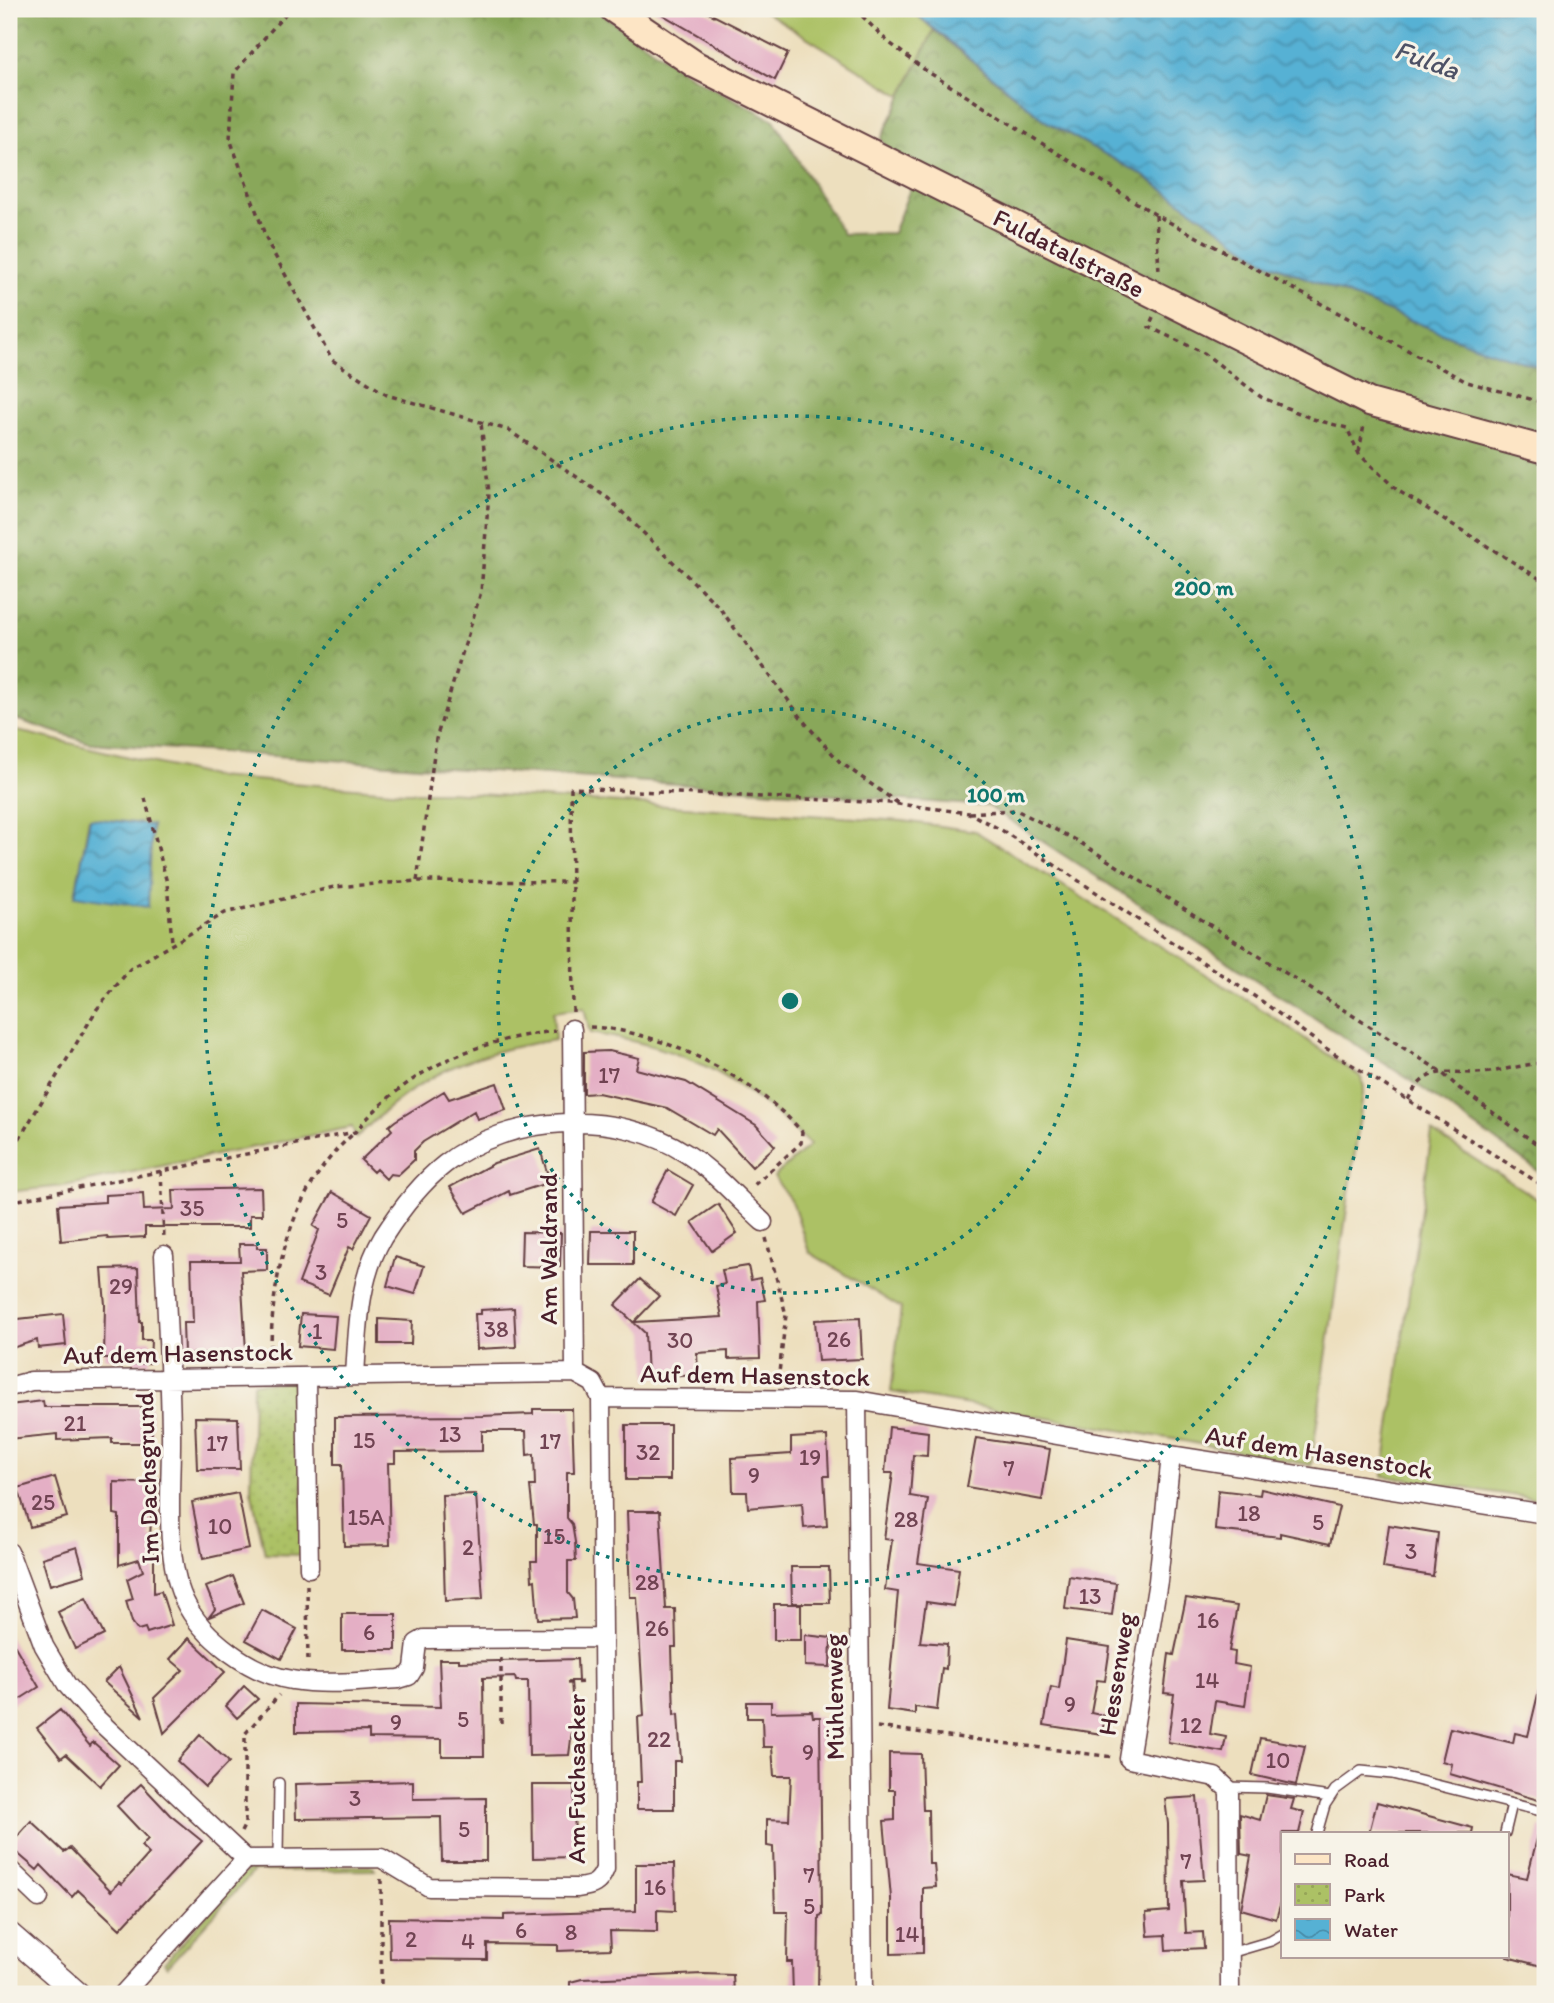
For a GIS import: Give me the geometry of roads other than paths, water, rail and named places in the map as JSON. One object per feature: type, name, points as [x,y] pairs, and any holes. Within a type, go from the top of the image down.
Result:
[{"type":"main road","name":"Fuldatalstraße","points":[[613,9],[696,65],[1368,402],[1545,450]]},
{"type":"street","name":"Am Waldrand","points":[[572,1028],[575,1373]]},
{"type":"street","points":[[355,1376],[359,1301],[383,1238],[418,1191],[445,1163],[480,1144],[527,1126],[573,1124],[615,1127],[657,1140],[686,1153],[713,1174],[762,1222]]},
{"type":"street","name":"Im Dachsgrund","points":[[164,1255],[170,1379],[173,1561],[184,1600],[202,1626],[238,1657],[261,1671],[300,1681],[399,1679],[409,1676],[414,1668],[417,1643],[424,1639],[602,1638]]},
{"type":"street","points":[[575,1373],[593,1383],[601,1398]]},
{"type":"street","name":"Auf dem Hasenstock","points":[[9,1387],[31,1381],[575,1373]]},
{"type":"street","points":[[306,1377],[309,1568]]},
{"type":"street","name":"Auf dem Hasenstock","points":[[601,1398],[857,1400],[1171,1455],[1545,1514]]},
{"type":"street","name":"Am Fuchsacker","points":[[240,1852],[278,1857],[381,1858],[434,1887],[577,1888],[593,1886],[600,1881],[605,1869],[601,1398]]},
{"type":"street","name":"Mühlenweg","points":[[857,1400],[863,1994]]},
{"type":"street","name":"Hessenweg","points":[[1171,1455],[1158,1581],[1129,1759],[1214,1777],[1226,1787]]},
{"type":"street","points":[[9,1552],[16,1597],[67,1685],[97,1719],[240,1852],[123,1994]]},
{"type":"street","points":[[1226,1787],[1230,1994]]},
{"type":"street","points":[[9,1869],[40,1898]]},
{"type":"street","points":[[9,1934],[78,1994]]},
{"type":"lane","points":[[1317,1832],[1335,1790],[1361,1772],[1392,1774],[1545,1812]]},
{"type":"lane","points":[[278,1857],[279,1783]]},
{"type":"lane","points":[[1226,1787],[1267,1788],[1330,1797]]},
{"type":"lane","points":[[1506,1832],[1512,1804]]},
{"type":"lane","points":[[1230,1953],[1271,1941],[1281,1935]]},
{"type":"water","name":"Fulda","points":[[910,9],[1545,9],[1545,369],[1477,347],[1267,262],[1141,174],[1047,122]]},
{"type":"water","points":[[90,818],[152,825],[148,907],[75,896]]}]
